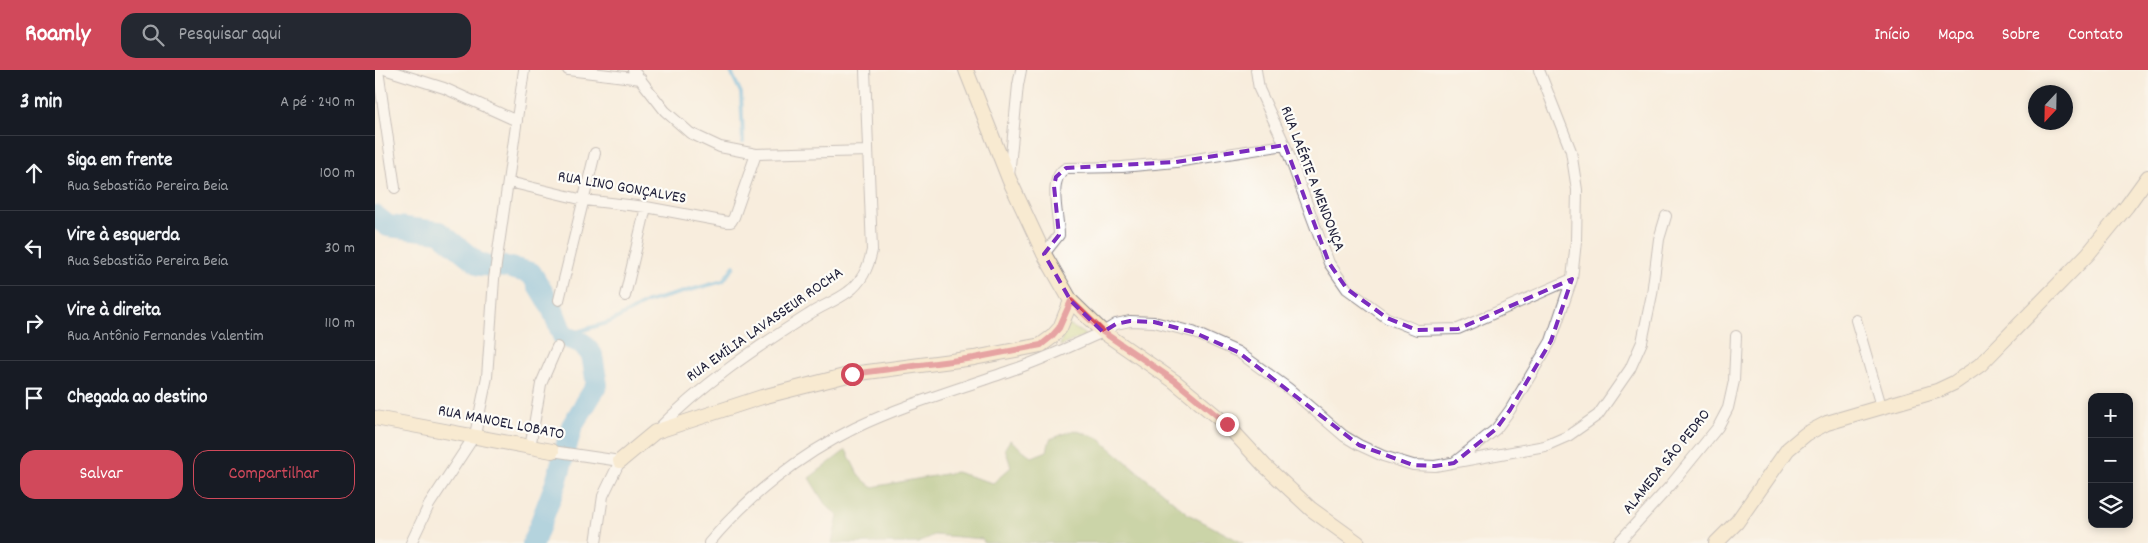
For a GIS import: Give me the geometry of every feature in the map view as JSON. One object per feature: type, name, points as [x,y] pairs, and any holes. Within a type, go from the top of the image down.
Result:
[{"type":"street","points":[[378,70],[395,188]]},
{"type":"street","points":[[387,70],[444,88],[517,121]]},
{"type":"street","points":[[411,543],[429,504],[475,436],[487,377],[493,279],[509,182],[524,70]]},
{"type":"street","points":[[569,70],[641,79]]},
{"type":"street","points":[[633,70],[665,111],[690,133],[719,147],[756,154],[867,151]]},
{"type":"street","name":"RUA EMÍLIA LAVASSEUR ROCHA","points":[[620,461],[655,432],[687,401],[725,371],[809,314],[849,292],[859,281],[869,265],[872,250],[865,70]]},
{"type":"street","points":[[966,70],[1009,180],[1044,254],[1071,301],[1103,332],[1175,381],[1227,424],[1264,465],[1311,510],[1358,543]]},
{"type":"street","points":[[1009,180],[1021,70]]},
{"type":"street","name":"RUA LAÉRTE A MENDONÇA","points":[[1256,70],[1259,89],[1285,145],[1329,263],[1347,288],[1387,318],[1417,330],[1458,329],[1572,279]]},
{"type":"street","points":[[1454,463],[1496,429],[1510,410],[1551,342],[1572,279],[1576,241],[1577,190],[1571,151],[1539,70]]},
{"type":"street","points":[[1044,254],[1059,235],[1054,186],[1056,177],[1066,168],[1122,167],[1176,162],[1285,145]]},
{"type":"street","points":[[559,300],[595,152]]},
{"type":"street","name":"RUA LINO GONÇALVES","points":[[509,182],[584,200],[646,207],[731,222],[756,154]]},
{"type":"street","points":[[1716,543],[1737,522],[1788,449],[1806,434],[1827,423],[1937,390],[1954,383],[1980,365],[2088,254],[2127,206],[2148,176]]},
{"type":"street","points":[[625,296],[646,207]]},
{"type":"street","points":[[709,543],[749,500],[799,461],[854,429],[936,395],[1014,370],[1103,332],[1116,324],[1130,321],[1154,322],[1193,332],[1238,352],[1288,388],[1345,436],[1383,456],[1413,465],[1435,466],[1545,446],[1568,436],[1598,415],[1630,369],[1642,342],[1652,294],[1659,239],[1666,216]]},
{"type":"street","points":[[655,432],[762,397],[820,381],[852,374],[974,358],[1041,345],[1059,328],[1071,301]]},
{"type":"street","points":[[1856,320],[1881,406]]},
{"type":"street","name":"ALAMEDA SÃO PEDRO","points":[[1618,543],[1670,486],[1718,427],[1728,408],[1734,381],[1736,336]]},
{"type":"street","points":[[530,448],[541,384],[557,347]]},
{"type":"street","name":"RUA MANOEL LOBATO","points":[[375,418],[530,448],[620,461]]},
{"type":"street","points":[[596,543],[603,496],[620,461]]},
{"type":"highlighted area","points":[[1285,145],[1329,263],[1347,289],[1387,318],[1417,330],[1458,329],[1572,279],[1551,341],[1510,410],[1496,429],[1454,463],[1435,466],[1413,465],[1359,445],[1238,352],[1193,332],[1154,322],[1130,321],[1116,324],[1103,332],[1071,301],[1044,254],[1059,235],[1054,186],[1056,177],[1066,168],[1176,162]]},
{"type":"green space","points":[[1066,323],[1086,335],[1060,346]]},
{"type":"green space","points":[[1074,430],[1097,437],[1188,514],[1243,543],[984,543],[983,539],[934,535],[918,543],[832,543],[838,516],[825,504],[809,478],[846,450],[859,476],[872,487],[956,472],[993,483],[1011,467],[1005,448],[1010,440],[1032,457],[1047,451],[1050,439]]},
{"type":"waterway","points":[[730,70],[741,93],[743,142]]},
{"type":"waterway","points":[[375,216],[388,226],[439,232],[480,265],[507,267],[531,273],[552,308],[563,336],[582,343],[592,355],[597,385],[572,426],[556,483],[533,543]]},
{"type":"waterway","points":[[563,336],[610,322],[647,302],[723,281],[734,266]]},
{"type":"route","points":[[852,374],[974,358],[1041,345],[1059,328],[1071,301],[1103,332],[1175,381],[1227,424]]}]
